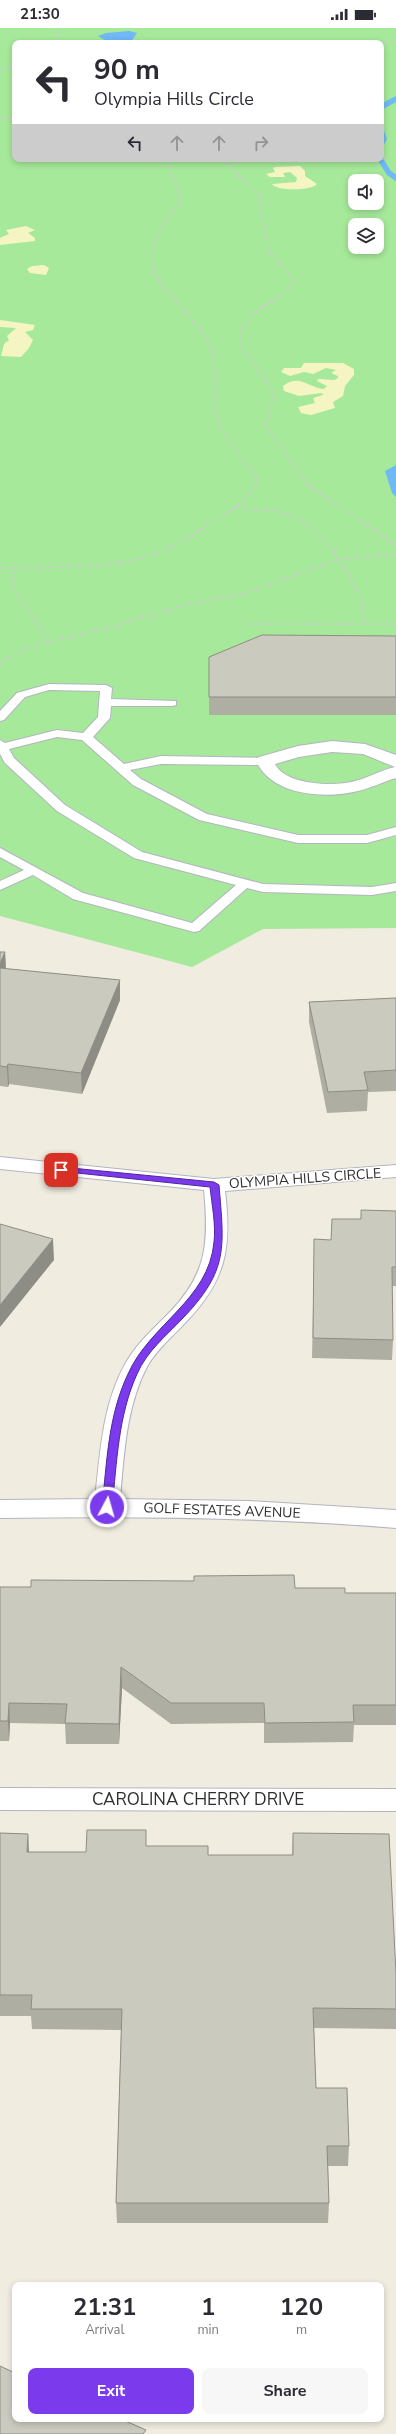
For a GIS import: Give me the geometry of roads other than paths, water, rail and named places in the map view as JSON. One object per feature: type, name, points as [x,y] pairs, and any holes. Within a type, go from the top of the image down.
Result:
[{"type":"street","points":[[396,762],[385,755],[364,749],[333,746],[308,748],[266,761],[267,768],[278,779],[321,788],[358,786],[396,772]]},
{"type":"street","name":"OLYMPIA HILLS CIRCLE","points":[[0,1163],[214,1185],[396,1171]]},
{"type":"street","name":"OLYMPIA HILLS CIRCLE","points":[[107,1507],[117,1421],[120,1407],[133,1373],[152,1342],[180,1316],[203,1289],[214,1267],[219,1241],[214,1185]]},
{"type":"street","name":"GOLF ESTATES AVENUE","points":[[0,1509],[107,1507],[228,1509],[396,1519]]},
{"type":"street","name":"CAROLINA CHERRY DRIVE","points":[[0,1799],[396,1800]]},
{"type":"lane","points":[[0,718],[21,695],[49,687],[106,688],[104,718],[86,737]]},
{"type":"lane","points":[[105,702],[172,703]]},
{"type":"lane","points":[[396,832],[367,839],[298,839],[203,817],[137,782],[86,737],[57,733],[1,746],[8,760],[61,808],[138,855],[264,888],[372,891],[396,887]]},
{"type":"lane","points":[[121,768],[161,760],[266,761]]},
{"type":"lane","points":[[0,852],[78,896],[194,928],[245,883]]},
{"type":"lane","points":[[0,886],[34,870]]},
{"type":"water","points":[[129,31],[137,33],[132,40],[104,40],[98,36],[106,33]]},
{"type":"water","points":[[396,465],[396,497],[392,493],[385,471]]},
{"type":"waterway","points":[[384,105],[396,99]]},
{"type":"waterway","points":[[382,162],[389,173],[396,178]]}]
